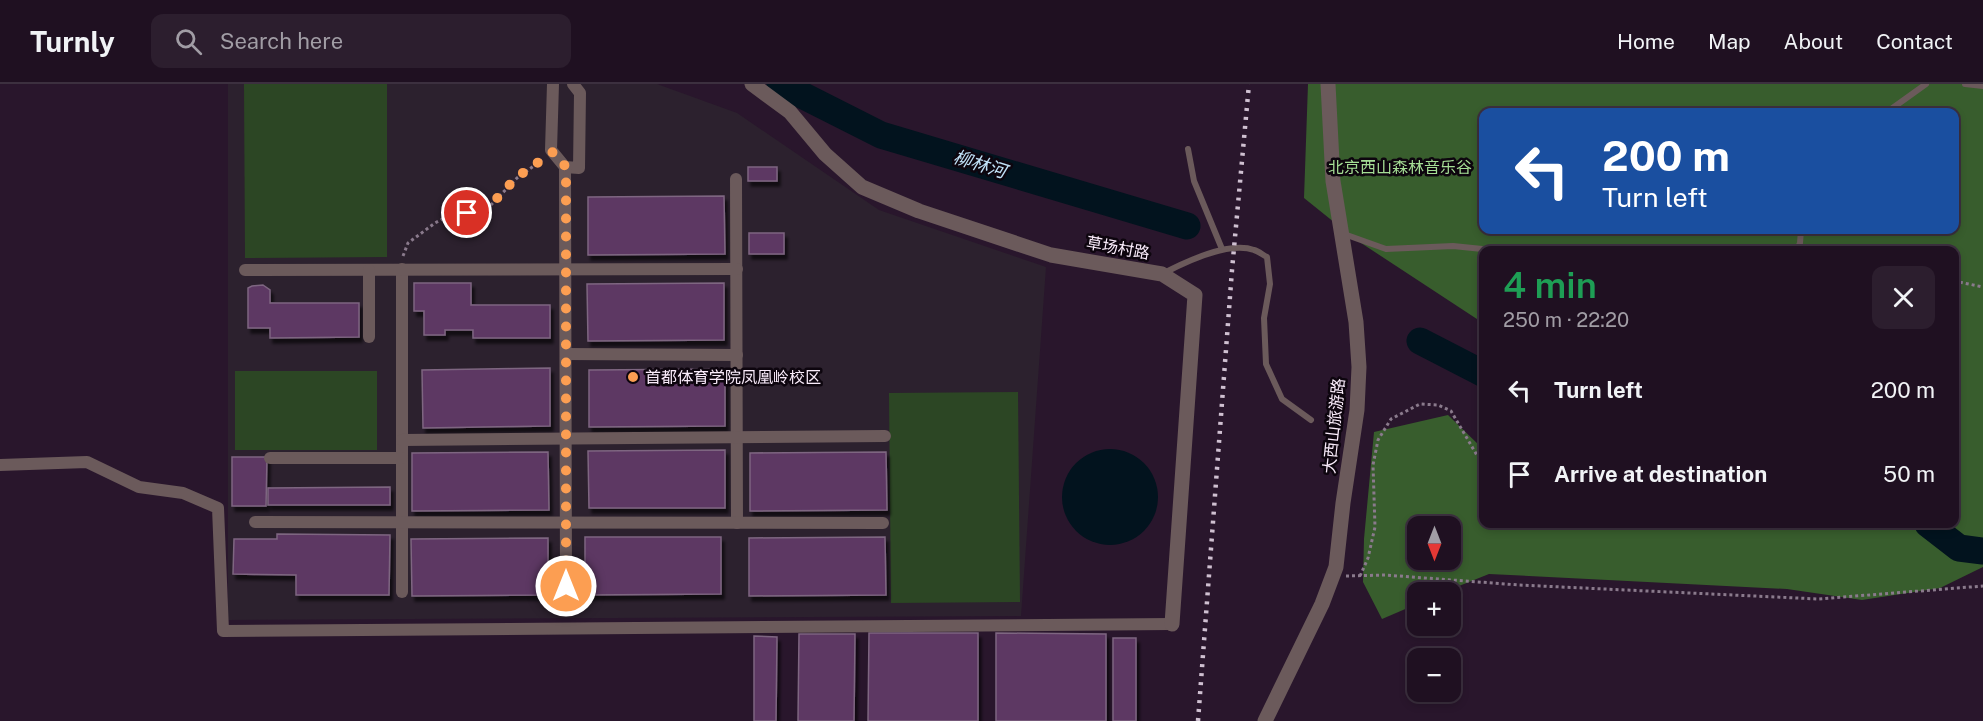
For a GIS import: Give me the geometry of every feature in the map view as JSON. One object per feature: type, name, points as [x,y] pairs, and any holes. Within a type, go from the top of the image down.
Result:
[{"type":"street","points":[[553,84],[550,150],[566,167],[566,586]]},
{"type":"street","points":[[566,167],[579,168],[580,93],[573,84]]},
{"type":"street","name":"草场村路","points":[[752,84],[790,112],[825,154],[862,187],[919,212],[1051,255],[1162,274],[1195,295],[1172,624]]},
{"type":"street","name":"大西山旅游路","points":[[1265,721],[1322,604],[1338,556],[1343,503],[1357,410],[1359,367],[1356,322],[1333,181],[1328,84]]},
{"type":"street","points":[[736,180],[737,523]]},
{"type":"street","points":[[402,269],[402,592]]},
{"type":"street","points":[[245,270],[737,269]]},
{"type":"street","points":[[369,270],[369,337]]},
{"type":"street","points":[[566,354],[737,355]]},
{"type":"street","points":[[402,440],[885,436]]},
{"type":"street","points":[[270,458],[402,458]]},
{"type":"street","points":[[0,465],[87,462],[140,487],[183,492],[218,508],[223,631],[1172,624]]},
{"type":"street","points":[[255,522],[883,523]]},
{"type":"lane","points":[[1893,108],[1926,84]]},
{"type":"lane","points":[[1965,84],[1983,86]]},
{"type":"lane","points":[[1188,148],[1194,181],[1222,249]]},
{"type":"lane","points":[[1341,232],[1386,249],[1453,246],[1479,249]]},
{"type":"lane","points":[[1162,274],[1222,249],[1253,249],[1267,257],[1269,284],[1264,318],[1266,363],[1282,399],[1311,420]]},
{"type":"path","points":[[402,269],[408,243],[450,215],[485,211],[517,177],[553,152]]},
{"type":"path","points":[[1959,282],[1983,287]]},
{"type":"path","points":[[1360,576],[1368,558],[1375,527],[1373,465],[1378,440],[1391,418],[1420,404],[1438,405],[1451,411],[1478,457]]},
{"type":"path","points":[[1332,576],[1385,575],[1519,585],[1818,599],[1983,586]]},
{"type":"shaded area","name":"首都体育学院凤凰岭校区","points":[[228,84],[657,84],[737,113],[879,210],[1046,267],[1021,616],[228,620]]},
{"type":"green space","points":[[244,84],[387,84],[387,257],[245,258]]},
{"type":"green space","name":"北京西山森林音乐谷","points":[[1308,84],[1983,84],[1983,567],[1940,588],[1862,600],[1787,589],[1489,574],[1461,585],[1461,582],[1407,582],[1407,608],[1382,619],[1363,582],[1364,539],[1374,432],[1448,415],[1479,445],[1479,528],[1959,528],[1959,246],[1479,246],[1479,320],[1355,239],[1304,198]]},
{"type":"green space","points":[[235,371],[377,371],[377,450],[235,450]]},
{"type":"green space","points":[[1018,392],[1020,602],[891,603],[889,393]]},
{"type":"water","points":[[1110,449],[1128,452],[1144,463],[1155,479],[1158,497],[1155,515],[1144,531],[1128,542],[1110,545],[1092,542],[1076,531],[1065,515],[1062,497],[1065,479],[1076,463],[1092,452]]},
{"type":"building","points":[[748,167],[777,167],[777,181],[748,181]]},
{"type":"building","points":[[724,196],[725,254],[588,255],[588,197]]},
{"type":"building","points":[[749,233],[784,233],[784,254],[749,254]]},
{"type":"building","points":[[414,283],[471,283],[471,305],[550,305],[550,338],[473,338],[473,330],[445,330],[445,335],[424,335],[424,311],[414,311]]},
{"type":"building","points":[[724,283],[724,340],[588,341],[587,284]]},
{"type":"building","points":[[263,285],[270,290],[270,303],[359,303],[359,337],[270,338],[270,328],[248,328],[248,288]]},
{"type":"building","points":[[550,368],[550,426],[423,428],[422,370]]},
{"type":"building","points":[[725,369],[725,426],[589,427],[589,370]]},
{"type":"building","points":[[725,450],[725,508],[589,508],[588,451]]},
{"type":"building","points":[[548,452],[549,510],[412,511],[412,453]]},
{"type":"building","points":[[886,452],[887,510],[750,511],[750,453]]},
{"type":"building","points":[[232,457],[267,457],[266,506],[232,506]]},
{"type":"building","points":[[390,487],[390,505],[268,505],[268,488]]},
{"type":"building","points":[[277,534],[390,535],[389,595],[296,595],[296,575],[233,574],[234,539],[277,539]]},
{"type":"building","points":[[585,537],[721,537],[721,594],[585,595]]},
{"type":"building","points":[[885,537],[886,595],[749,596],[749,538]]},
{"type":"building","points":[[548,538],[548,595],[412,596],[411,539]]},
{"type":"building","points":[[869,633],[978,633],[978,721],[868,721]]},
{"type":"building","points":[[996,633],[1106,634],[1106,721],[996,721]]},
{"type":"building","points":[[799,634],[855,634],[854,721],[798,721]]},
{"type":"building","points":[[754,636],[777,637],[776,721],[754,721]]},
{"type":"building","points":[[1113,638],[1136,638],[1136,721],[1113,721]]},
{"type":"waterway","name":"柳林河","points":[[780,84],[881,135],[1187,226]]},
{"type":"waterway","name":"柳林河","points":[[1420,341],[1479,371]]},
{"type":"waterway","name":"柳林河","points":[[1933,528],[1959,548],[1983,551]]},
{"type":"railway","points":[[1198,721],[1232,270],[1249,84]]},
{"type":"place","name":"首都体育学院凤凰岭校区","points":[[633,377]]},
{"type":"route","points":[[467,213],[485,211],[517,177],[553,152],[566,167],[566,586]]}]
